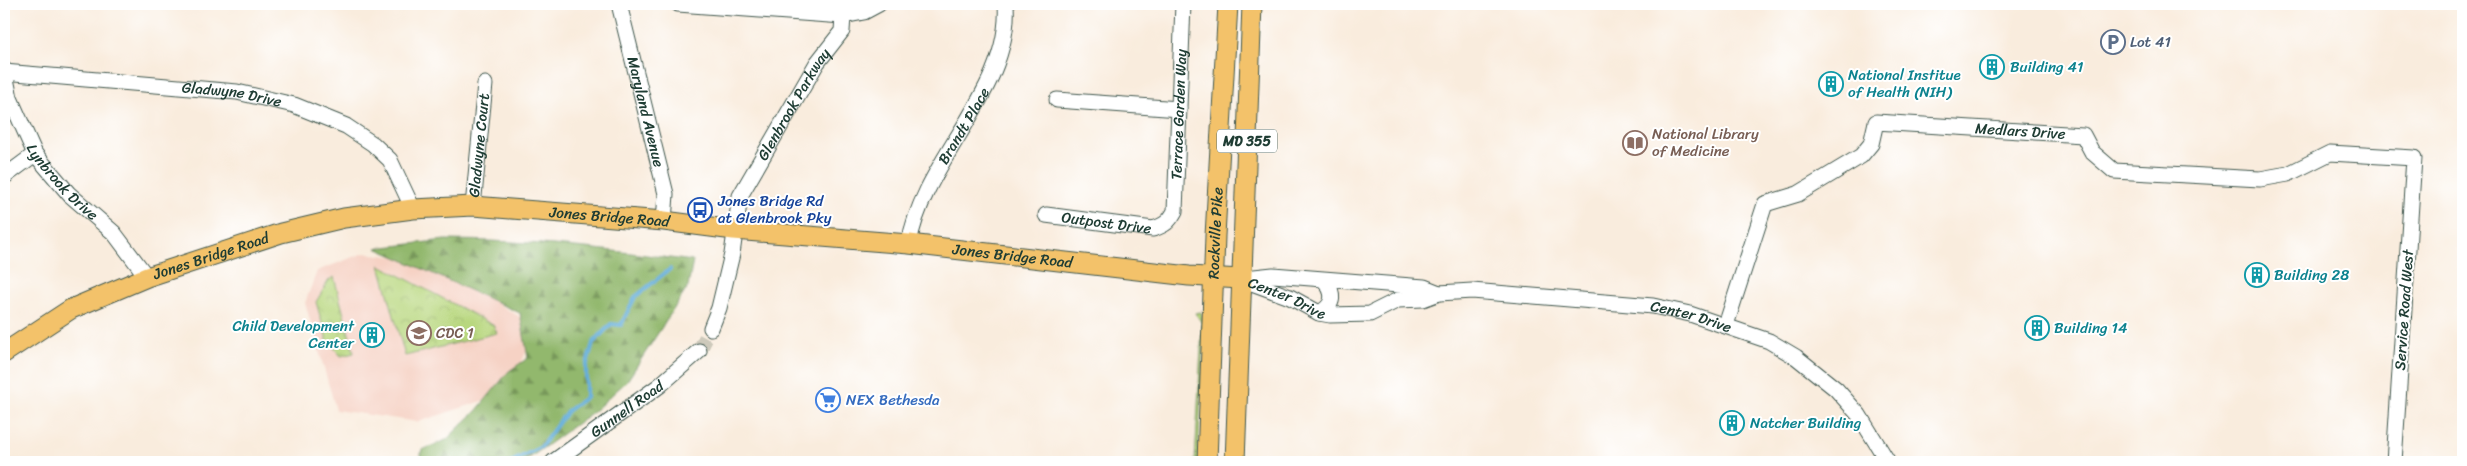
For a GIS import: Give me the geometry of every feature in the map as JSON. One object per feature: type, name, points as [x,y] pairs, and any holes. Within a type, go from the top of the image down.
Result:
[{"type":"main road","name":"Rockville Pike","points":[[1207,462],[1228,4]]},
{"type":"main road","name":"Rockville Pike","points":[[1235,462],[1252,4]]},
{"type":"main road","name":"Jones Bridge Road","points":[[4,352],[71,309],[147,278],[281,233],[344,218],[413,209],[473,206],[664,221],[734,230],[909,244],[1189,276],[1241,279]]},
{"type":"street","name":"Maryland Avenue","points":[[619,4],[666,194],[664,221]]},
{"type":"street","points":[[678,4],[843,16],[864,12],[879,4]]},
{"type":"street","name":"Brandt Place","points":[[909,244],[921,201],[993,72],[1005,35],[1006,4]]},
{"type":"street","name":"Terrace Garden Way","points":[[1167,224],[1175,211],[1184,4]]},
{"type":"street","name":"Glenbrook Parkway","points":[[711,328],[719,308],[732,254],[740,196],[818,63],[842,31],[843,16]]},
{"type":"street","name":"Lynbrook Drive","points":[[4,71],[10,98],[34,154],[68,194],[114,234],[147,278]]},
{"type":"street","name":"Gladwyne Drive","points":[[4,71],[237,92],[294,105],[346,126],[374,144],[390,160],[413,209]]},
{"type":"street","name":"Gladwyne Court","points":[[473,206],[485,84]]},
{"type":"street","points":[[1057,100],[1179,109]]},
{"type":"street","name":"Medlars Drive","points":[[1726,325],[1765,204],[1798,194],[1860,156],[1871,144],[1876,122],[2083,135],[2092,152],[2114,171],[2260,179],[2288,174],[2330,153],[2414,158]]},
{"type":"street","points":[[4,177],[34,154]]},
{"type":"street","name":"Service Road West","points":[[2394,462],[2414,158]]},
{"type":"street","name":"Outpost Drive","points":[[1046,215],[1153,230],[1167,224]]},
{"type":"street","name":"Center Drive","points":[[1241,279],[1273,275],[1424,287],[1439,293]]},
{"type":"street","name":"Center Drive","points":[[1241,279],[1290,297],[1319,313],[1342,316],[1370,314],[1398,300],[1423,299],[1439,293],[1488,292],[1653,306],[1690,314],[1770,341],[1820,374],[1859,415],[1888,462]]},
{"type":"street","points":[[1319,313],[1328,308],[1332,302],[1332,291],[1324,280]]},
{"type":"street","points":[[1368,284],[1374,296],[1370,314]]},
{"type":"street","name":"Gunnell Road","points":[[553,462],[659,386],[699,352]]},
{"type":"shaded area","name":"CDC 1","points":[[364,253],[422,260],[520,317],[527,350],[507,393],[418,422],[336,410],[305,303],[317,271]]},
{"type":"green space","points":[[445,240],[538,244],[693,261],[688,287],[627,381],[594,411],[524,462],[419,462],[422,450],[446,440],[477,410],[509,371],[528,358],[520,313],[376,248]]},
{"type":"green space","points":[[380,265],[493,325],[497,333],[405,356]]},
{"type":"green space","points":[[334,277],[354,353],[341,356],[327,340],[316,302],[329,280]]},
{"type":"green space","points":[[1201,312],[1204,322],[1198,462],[1195,462],[1202,323],[1195,313]]},
{"type":"waterway","points":[[511,462],[541,447],[567,411],[586,397],[586,367],[593,343],[611,324],[621,325],[635,297],[670,269]]},
{"type":"tunnel","points":[[699,351],[711,328]]},
{"type":"place","name":"Lot 41","points":[[2113,42]]},
{"type":"place","name":"Building 41","points":[[1992,67]]},
{"type":"place","name":"National Institue of Health (NIH)","points":[[1831,84]]},
{"type":"place","name":"National Library of Medicine","points":[[1635,143]]},
{"type":"place","name":"Jones Bridge Rd at Glenbrook Pky","points":[[700,210]]},
{"type":"place","name":"Building 28","points":[[2257,275]]},
{"type":"place","name":"Building 14","points":[[2037,328]]},
{"type":"place","name":"CDC 1","points":[[419,333]]},
{"type":"place","name":"Child Development Center","points":[[372,335]]},
{"type":"place","name":"NEX Bethesda","points":[[828,400]]},
{"type":"place","name":"Natcher Building","points":[[1732,423]]}]
